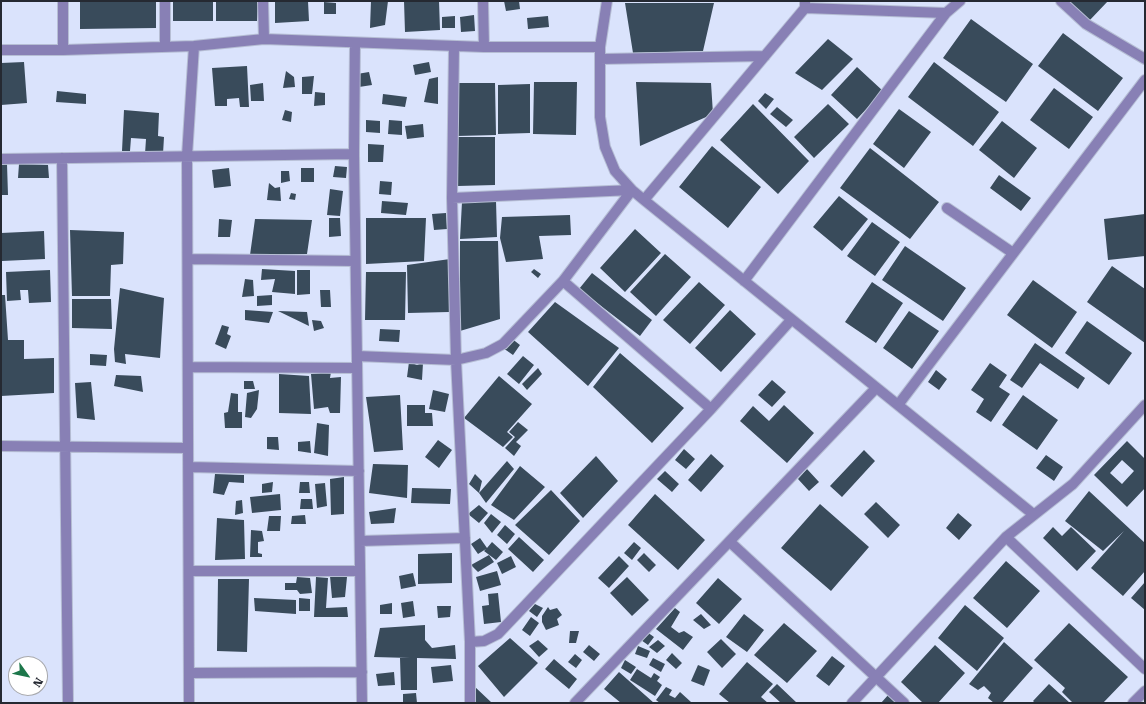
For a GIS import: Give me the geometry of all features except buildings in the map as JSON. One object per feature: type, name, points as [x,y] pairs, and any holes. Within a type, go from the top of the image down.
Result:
[{"type":"street","points":[[62,1],[63,50]]},
{"type":"street","points":[[165,1],[165,46]]},
{"type":"street","points":[[263,1],[264,39]]},
{"type":"street","points":[[483,1],[484,47]]},
{"type":"street","points":[[607,1],[600,48],[600,116],[605,147],[615,171],[632,190],[644,200],[1033,514]]},
{"type":"street","points":[[744,281],[946,12],[960,1]]},
{"type":"street","points":[[1061,1],[1086,24],[1145,59]]},
{"type":"street","points":[[644,200],[765,56],[805,4],[946,12]]},
{"type":"street","points":[[1,50],[63,50],[194,46],[264,39],[484,47],[600,48]]},
{"type":"street","points":[[355,43],[354,154],[362,703]]},
{"type":"street","points":[[190,703],[187,156],[194,46]]},
{"type":"street","points":[[454,46],[452,198],[456,360],[470,642],[470,703]]},
{"type":"street","points":[[600,59],[765,56]]},
{"type":"street","points":[[898,405],[1145,80]]},
{"type":"street","points":[[1,158],[354,154]]},
{"type":"street","points":[[62,158],[68,703]]},
{"type":"street","points":[[452,198],[632,190]]},
{"type":"street","points":[[357,356],[456,360],[486,353],[504,344],[563,281],[632,190]]},
{"type":"street","points":[[947,208],[1013,254]]},
{"type":"street","points":[[188,259],[356,261]]},
{"type":"street","points":[[563,281],[711,409]]},
{"type":"street","points":[[470,642],[484,641],[498,634],[711,409],[792,320]]},
{"type":"street","points":[[188,367],[357,368]]},
{"type":"street","points":[[574,703],[876,388]]},
{"type":"street","points":[[852,703],[1006,537],[1033,514],[1058,497],[1073,484],[1145,405]]},
{"type":"street","points":[[1,446],[188,448]]},
{"type":"street","points":[[188,467],[359,471]]},
{"type":"street","points":[[1006,537],[1145,669]]},
{"type":"street","points":[[360,541],[465,538]]},
{"type":"street","points":[[730,542],[904,703]]},
{"type":"street","points":[[189,571],[360,571]]},
{"type":"street","points":[[189,673],[362,672]]},
{"type":"street","points":[[1133,703],[1145,691]]}]
